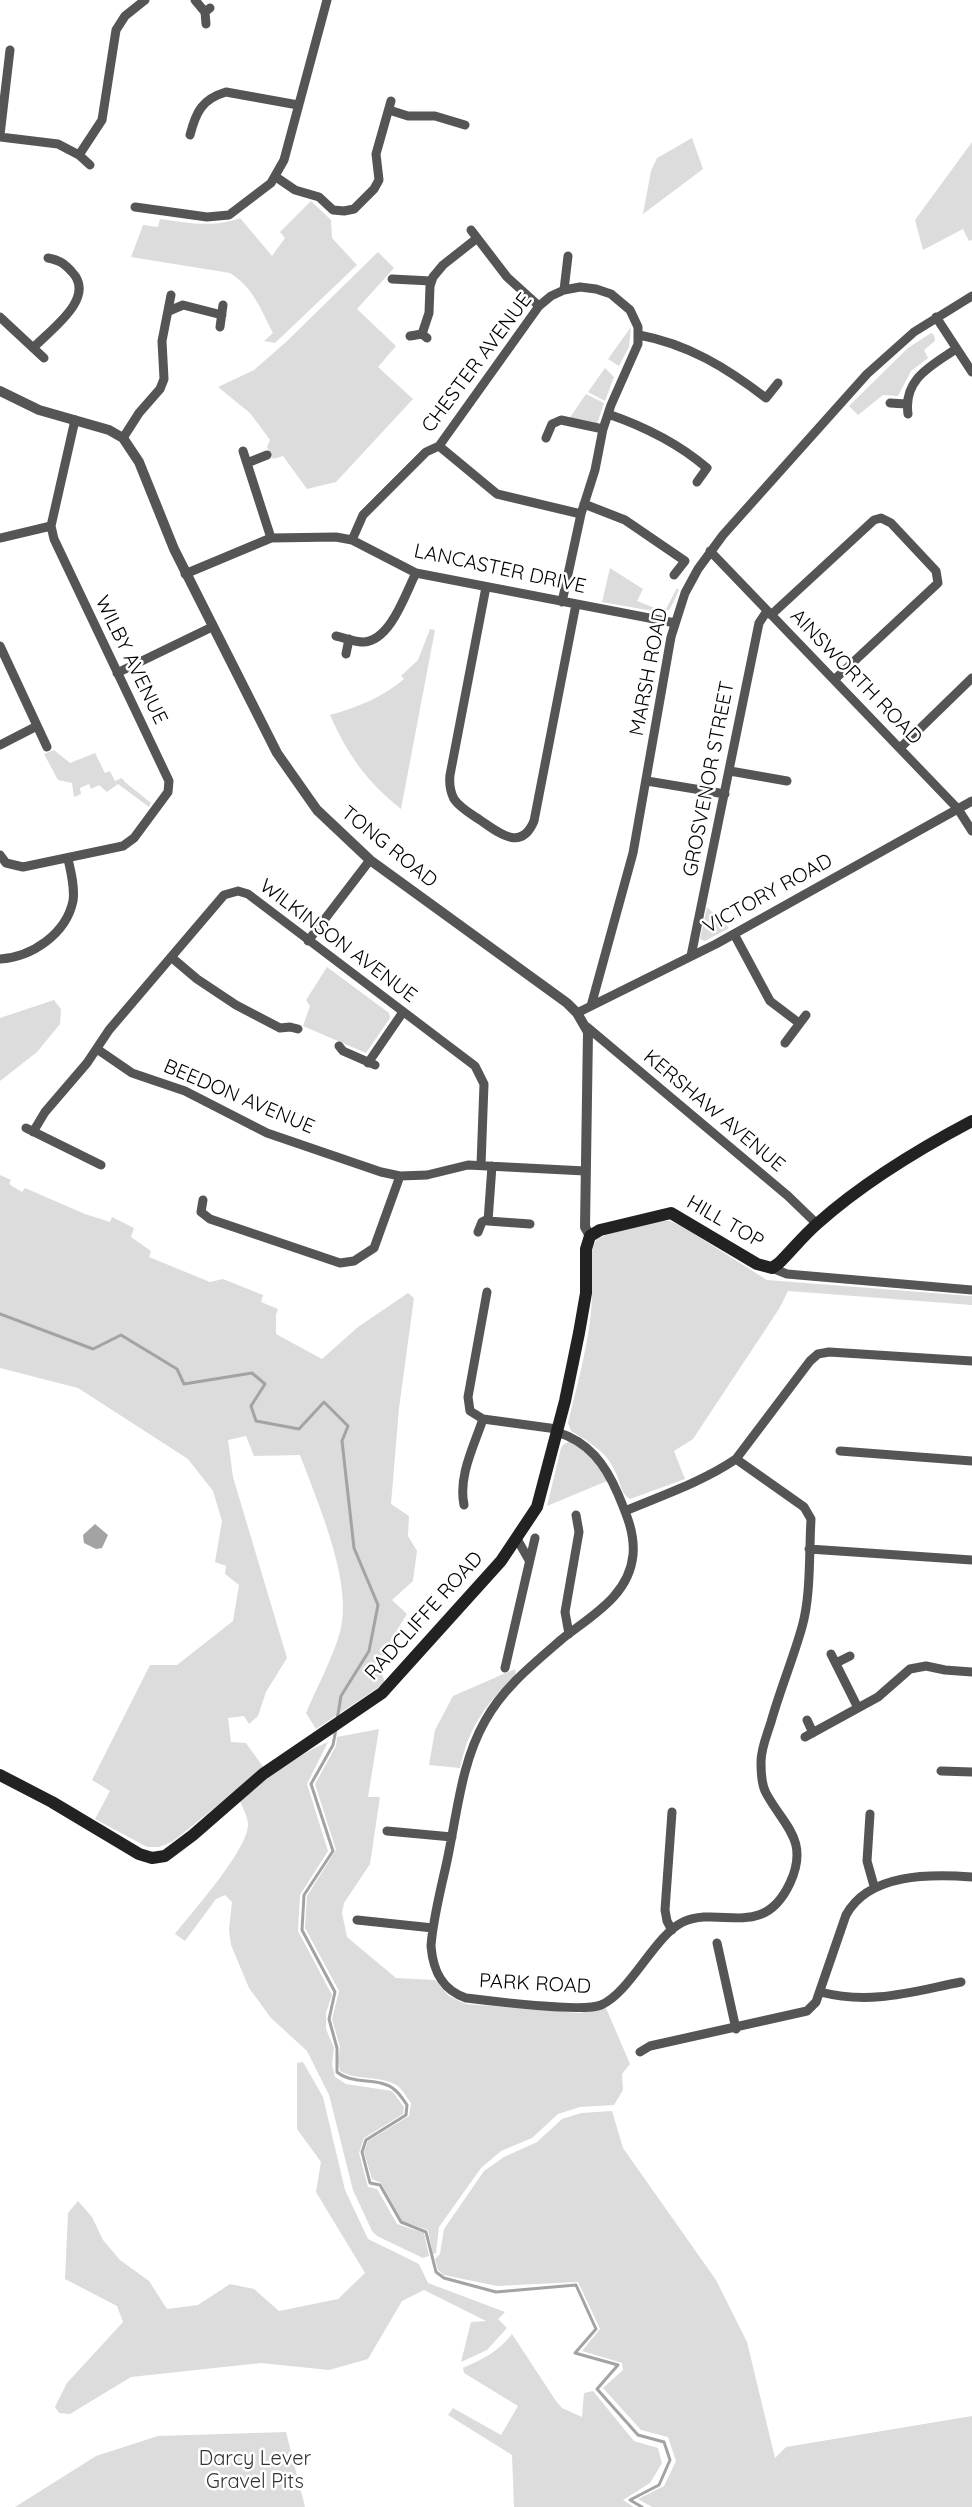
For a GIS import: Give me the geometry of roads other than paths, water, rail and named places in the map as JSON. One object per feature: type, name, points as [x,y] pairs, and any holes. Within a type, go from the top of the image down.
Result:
[{"type":"main road","points":[[772,1268],[817,1224],[882,1173],[918,1150],[972,1121]]},
{"type":"main road","name":"HILL TOP","points":[[590,1236],[600,1230],[671,1213],[757,1264],[772,1268]]},
{"type":"main road","name":"RADCLIFFE ROAD","points":[[0,1775],[52,1802],[139,1854],[152,1858],[165,1856],[263,1774],[382,1694],[422,1651],[517,1539],[537,1507],[579,1333],[586,1293],[585,1249],[590,1236]]},
{"type":"street","points":[[79,155],[102,120],[116,30],[125,16],[145,0]]},
{"type":"street","points":[[195,0],[208,10],[206,24]]},
{"type":"street","points":[[135,207],[207,218],[229,214],[265,189],[276,177],[284,160],[327,0]]},
{"type":"street","points":[[10,50],[3,71],[0,136],[58,144],[79,155],[90,165]]},
{"type":"street","points":[[190,135],[197,123],[199,107],[206,101],[226,92],[298,105]]},
{"type":"street","points":[[276,177],[295,190],[319,197],[333,210],[354,209],[377,185],[379,174],[376,154],[390,105],[408,116],[435,116],[448,124],[465,124]]},
{"type":"street","points":[[151,221],[153,210]]},
{"type":"street","points":[[410,336],[425,336],[431,281],[442,265],[473,235],[516,287],[539,306]]},
{"type":"street","points":[[562,602],[581,514],[595,470],[603,429],[635,352],[639,335],[630,309],[611,294],[580,287],[564,290],[568,256]]},
{"type":"street","points":[[33,348],[74,306],[80,294],[80,284],[75,274],[60,260],[48,258]]},
{"type":"street","points":[[392,279],[431,281]]},
{"type":"street","name":"CHESTER AVENUE","points":[[352,540],[363,515],[426,452],[439,446],[539,306],[564,290]]},
{"type":"street","points":[[0,391],[39,411],[109,430],[123,438],[139,413],[160,389],[164,379],[162,341],[171,295]]},
{"type":"street","name":"MARSH ROAD","points":[[591,1006],[633,853],[675,622],[685,592],[710,551],[741,513],[846,397],[899,344],[936,317],[972,296]]},
{"type":"street","points":[[169,310],[183,305],[222,310],[220,327]]},
{"type":"street","points":[[0,317],[44,358]]},
{"type":"street","points":[[936,317],[972,372]]},
{"type":"street","points":[[639,335],[688,348],[717,363],[766,398],[778,383]]},
{"type":"street","points":[[890,403],[907,409],[908,394],[917,376],[956,349]]},
{"type":"street","points":[[608,414],[651,433],[693,457],[707,468],[697,482]]},
{"type":"street","name":"WILBY AVENUE","points":[[0,855],[6,863],[17,867],[68,859],[123,846],[129,843],[168,792],[169,781],[58,551],[51,526],[75,420]]},
{"type":"street","points":[[546,438],[552,424],[561,420],[603,429]]},
{"type":"street","name":"TONG ROAD","points":[[123,438],[139,462],[185,574],[277,753],[302,790],[331,825],[370,860],[577,1012],[587,1027]]},
{"type":"street","points":[[439,446],[497,494],[581,514]]},
{"type":"street","points":[[243,452],[271,538]]},
{"type":"street","points":[[247,464],[267,455]]},
{"type":"street","points":[[584,504],[625,520],[685,561],[674,575]]},
{"type":"street","points":[[769,613],[874,520],[881,518],[891,523],[936,571],[938,583],[834,680]]},
{"type":"street","points":[[0,538],[51,526]]},
{"type":"street","name":"LANCASTER DRIVE","points":[[185,574],[271,538],[336,537],[352,540],[416,573],[675,622]]},
{"type":"street","name":"AINSWORTH ROAD","points":[[710,551],[958,809],[972,831]]},
{"type":"street","points":[[336,636],[359,642],[372,640],[384,632],[416,573]]},
{"type":"street","points":[[486,587],[450,775],[450,787],[454,799],[463,808],[500,834],[512,838],[518,838],[528,832],[534,821],[576,604]]},
{"type":"street","name":"GROSVENOR STREET","points":[[692,956],[759,623],[769,613]]},
{"type":"street","points":[[117,673],[212,627]]},
{"type":"street","points":[[346,654],[349,639]]},
{"type":"street","points":[[0,646],[47,747]]},
{"type":"street","points":[[900,748],[972,678]]},
{"type":"street","points":[[0,745],[37,726]]},
{"type":"street","points":[[730,771],[787,781]]},
{"type":"street","points":[[647,781],[725,794]]},
{"type":"street","name":"VICTORY ROAD","points":[[577,1012],[734,934],[972,801]]},
{"type":"street","points":[[0,959],[21,956],[36,950],[57,931],[68,916],[73,900],[73,888],[68,859]]},
{"type":"street","points":[[308,941],[370,860]]},
{"type":"street","name":"WILKINSON AVENUE","points":[[105,1154],[100,1165],[29,1130],[171,957],[224,895],[232,891],[248,894],[475,1066],[484,1084],[481,1165]]},
{"type":"street","points":[[734,934],[770,1001],[802,1019],[785,1043]]},
{"type":"street","points":[[171,957],[197,980],[236,1005],[280,1029],[290,1027],[298,1029]]},
{"type":"street","points":[[339,1046],[343,1051],[371,1064],[403,1012]]},
{"type":"street","points":[[587,1027],[585,1227],[590,1236]]},
{"type":"street","name":"KERSHAW AVENUE","points":[[587,1027],[788,1196],[817,1224]]},
{"type":"street","name":"BEEDON AVENUE","points":[[97,1049],[132,1072],[185,1091],[267,1132],[381,1172],[400,1176],[427,1175],[464,1165],[585,1171]]},
{"type":"street","points":[[492,1166],[488,1219],[491,1223],[530,1224]]},
{"type":"street","points":[[203,1200],[201,1212],[210,1219],[340,1263],[354,1261],[374,1248],[400,1176]]},
{"type":"street","points":[[478,1232],[482,1222],[488,1219]]},
{"type":"street","points":[[772,1268],[787,1274],[972,1290]]},
{"type":"street","points":[[487,1292],[467,1404],[470,1412],[483,1419],[557,1430]]},
{"type":"street","points":[[625,1511],[688,1485],[736,1459],[810,1361],[818,1354],[829,1352],[972,1361]]},
{"type":"street","points":[[464,1505],[461,1491],[465,1472],[483,1419]]},
{"type":"street","name":"PARK ROAD","points":[[557,1430],[597,1456],[610,1475],[632,1531],[633,1553],[625,1581],[614,1598],[513,1682],[498,1700],[483,1724],[468,1760],[433,1928],[432,1956],[438,1975],[450,1991],[475,1999],[579,2008],[601,2005],[672,1930],[685,1921],[696,1918],[742,1919],[761,1913],[779,1900],[791,1881],[796,1863],[794,1836],[766,1793],[761,1760],[803,1623],[811,1519],[804,1507],[736,1459]]},
{"type":"street","points":[[840,1451],[972,1461]]},
{"type":"street","points":[[569,1634],[565,1612],[579,1532],[576,1515]]},
{"type":"street","points":[[505,1668],[534,1538]]},
{"type":"street","points":[[517,1539],[529,1560]]},
{"type":"street","points":[[809,1549],[972,1560]]},
{"type":"street","points":[[850,1656],[833,1659],[858,1708]]},
{"type":"street","points":[[807,1719],[809,1735],[878,1697],[903,1674],[919,1666],[972,1672]]},
{"type":"street","points":[[942,1771],[972,1772]]},
{"type":"street","points":[[672,1812],[665,1910],[672,1930]]},
{"type":"street","points":[[870,1814],[867,1861],[873,1886]]},
{"type":"street","points":[[387,1831],[402,1828],[452,1837]]},
{"type":"street","points":[[640,2052],[650,2046],[807,2012],[816,2002],[846,1915],[854,1902],[873,1886],[928,1878],[972,1877]]},
{"type":"street","points":[[357,1920],[433,1928]]},
{"type":"street","points":[[374,1933],[375,1922]]},
{"type":"street","points":[[717,1944],[717,1969],[736,2029]]},
{"type":"street","points":[[820,1992],[842,1998],[872,1999],[961,1982]]},
{"type":"waterway","points":[[0,1314],[93,1349],[121,1335],[177,1369],[184,1384],[252,1373],[265,1384],[251,1406],[256,1421],[299,1429],[324,1402],[348,1426],[342,1441],[354,1548],[378,1605],[369,1651],[341,1696],[337,1720]]},
{"type":"waterway","points":[[336,1729],[333,1745],[311,1784],[333,1851],[304,1895],[302,1930],[335,1992],[329,2019],[337,2048],[337,2072],[351,2079],[389,2086],[407,2105],[406,2115],[366,2140],[362,2152],[370,2183],[380,2185],[401,2222],[426,2232],[436,2272],[444,2278],[496,2292],[576,2285],[596,2329],[575,2353],[618,2365],[597,2389],[638,2435],[664,2442],[670,2460],[659,2485],[630,2500],[642,2507]]},
{"type":"park label","name":"Darcy Lever Gravel Pits","points":[[255,2470]]}]
